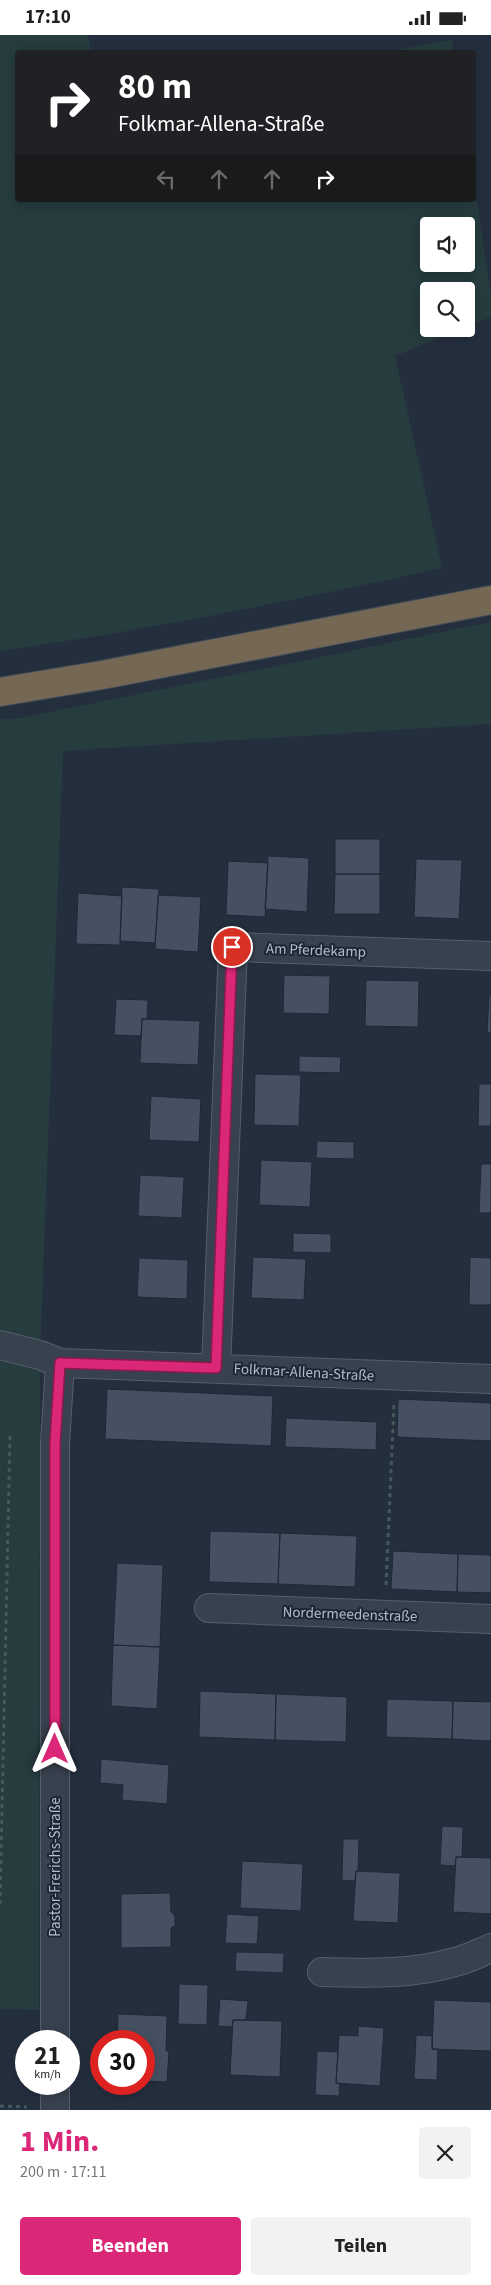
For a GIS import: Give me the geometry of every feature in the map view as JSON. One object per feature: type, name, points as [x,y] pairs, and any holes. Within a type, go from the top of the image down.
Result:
[{"type":"highway","points":[[0,692],[102,675],[491,601]]},
{"type":"street","name":"Am Pferdekamp","points":[[216,1368],[232,947],[491,956]]},
{"type":"street","name":"Folkmar-Allena-Straße","points":[[0,1345],[40,1355],[60,1363],[491,1379]]},
{"type":"street","name":"Pastor-Frerichs-Straße","points":[[55,2030],[55,1443],[60,1363]]},
{"type":"street","name":"Nordermeedenstraße","points":[[209,1608],[491,1619]]},
{"type":"street","points":[[322,1973],[383,1974],[426,1969],[457,1962],[491,1948]]},
{"type":"street","points":[[55,2095],[55,2110]]},
{"type":"path","points":[[385,1615],[396,1376]]},
{"type":"path","points":[[0,1904],[10,1433]]},
{"type":"green space","points":[[0,35],[88,35],[91,50],[15,50],[15,202],[476,202],[476,195],[491,295],[491,317],[475,323],[475,282],[420,282],[420,337],[441,337],[395,356],[442,568],[222,614],[0,651]]},
{"type":"green space","points":[[452,40],[454,50],[394,50]]},
{"type":"green space","points":[[491,622],[491,724],[63,751],[40,1355],[39,2010],[0,2009],[0,719],[21,718]]},
{"type":"building","points":[[335,839],[380,839],[380,874],[335,874]]},
{"type":"building","points":[[268,856],[309,858],[307,912],[265,909]]},
{"type":"building","points":[[416,859],[462,860],[459,919],[414,917]]},
{"type":"building","points":[[228,861],[268,863],[265,917],[226,915]]},
{"type":"building","points":[[335,874],[380,874],[380,914],[334,914]]},
{"type":"building","points":[[122,887],[159,889],[155,943],[120,941]]},
{"type":"building","points":[[78,893],[122,896],[120,945],[76,944]]},
{"type":"building","points":[[158,895],[201,897],[198,952],[155,949]]},
{"type":"building","points":[[284,975],[330,976],[329,1014],[283,1013]]},
{"type":"building","points":[[366,980],[419,981],[418,1027],[365,1026]]},
{"type":"building","points":[[489,995],[491,995],[491,1033],[487,1033]]},
{"type":"building","points":[[116,999],[148,1000],[147,1019],[142,1019],[141,1036],[114,1035]]},
{"type":"building","points":[[142,1019],[200,1021],[198,1065],[140,1063]]},
{"type":"building","points":[[299,1056],[341,1057],[340,1073],[299,1072]]},
{"type":"building","points":[[255,1074],[301,1075],[299,1126],[254,1125]]},
{"type":"building","points":[[479,1084],[491,1084],[491,1126],[478,1126]]},
{"type":"building","points":[[151,1096],[201,1099],[199,1142],[149,1140]]},
{"type":"building","points":[[317,1141],[354,1142],[354,1159],[316,1158]]},
{"type":"building","points":[[261,1160],[312,1162],[310,1207],[259,1205]]},
{"type":"building","points":[[481,1164],[491,1164],[491,1213],[479,1213]]},
{"type":"building","points":[[140,1175],[184,1177],[182,1218],[138,1216]]},
{"type":"building","points":[[293,1233],[331,1234],[331,1253],[293,1252]]},
{"type":"building","points":[[253,1257],[306,1259],[304,1300],[251,1298]]},
{"type":"building","points":[[470,1257],[491,1258],[491,1305],[469,1305]]},
{"type":"building","points":[[139,1258],[188,1260],[187,1299],[137,1297]]},
{"type":"building","points":[[107,1389],[273,1396],[271,1446],[105,1439]]},
{"type":"building","points":[[398,1399],[491,1403],[491,1441],[397,1437]]},
{"type":"building","points":[[286,1418],[377,1422],[376,1450],[285,1447]]},
{"type":"building","points":[[210,1531],[280,1533],[278,1584],[209,1582]]},
{"type":"building","points":[[280,1533],[357,1536],[355,1587],[278,1584]]},
{"type":"building","points":[[393,1551],[458,1554],[457,1592],[391,1589]]},
{"type":"building","points":[[458,1554],[491,1555],[491,1593],[457,1592]]},
{"type":"building","points":[[117,1563],[163,1565],[160,1647],[113,1645]]},
{"type":"building","points":[[113,1645],[160,1647],[157,1709],[111,1706]]},
{"type":"building","points":[[200,1691],[276,1694],[275,1740],[199,1737]]},
{"type":"building","points":[[276,1694],[347,1697],[346,1742],[275,1740]]},
{"type":"building","points":[[387,1699],[453,1701],[452,1739],[386,1737]]},
{"type":"building","points":[[453,1701],[491,1702],[491,1741],[452,1739]]},
{"type":"building","points":[[101,1759],[169,1765],[167,1804],[122,1800],[123,1785],[100,1783]]},
{"type":"building","points":[[442,1826],[463,1827],[462,1857],[456,1857],[455,1866],[440,1865]]},
{"type":"building","points":[[343,1839],[359,1839],[358,1871],[356,1871],[355,1881],[342,1880]]},
{"type":"building","points":[[456,1857],[491,1858],[491,1914],[453,1912]]},
{"type":"building","points":[[242,1861],[303,1864],[301,1911],[240,1908]]},
{"type":"building","points":[[356,1871],[400,1873],[398,1923],[353,1921]]},
{"type":"building","points":[[170,1893],[171,1912],[175,1916],[175,1926],[171,1928],[171,1947],[121,1948],[121,1894]]},
{"type":"building","points":[[227,1914],[259,1916],[257,1944],[225,1943]]},
{"type":"building","points":[[236,1952],[284,1953],[283,1973],[235,1971]]},
{"type":"building","points":[[179,1984],[208,1985],[207,2025],[178,2024]]},
{"type":"building","points":[[220,1999],[248,2001],[246,2020],[233,2020],[232,2027],[218,2026]]},
{"type":"building","points":[[434,2000],[491,2002],[491,2051],[432,2049]]},
{"type":"building","points":[[118,2014],[167,2016],[166,2051],[169,2051],[167,2082],[155,2081],[155,2030],[117,2030]]},
{"type":"building","points":[[233,2020],[282,2021],[280,2077],[230,2075]]},
{"type":"building","points":[[358,2026],[384,2028],[380,2086],[336,2083],[339,2035],[358,2036]]},
{"type":"building","points":[[416,2035],[432,2036],[432,2049],[438,2049],[437,2080],[414,2079]]},
{"type":"building","points":[[317,2051],[338,2052],[336,2083],[340,2084],[339,2096],[315,2095]]},
{"type":"route","points":[[55,1749],[55,1410],[60,1363],[216,1368],[232,947]]}]
